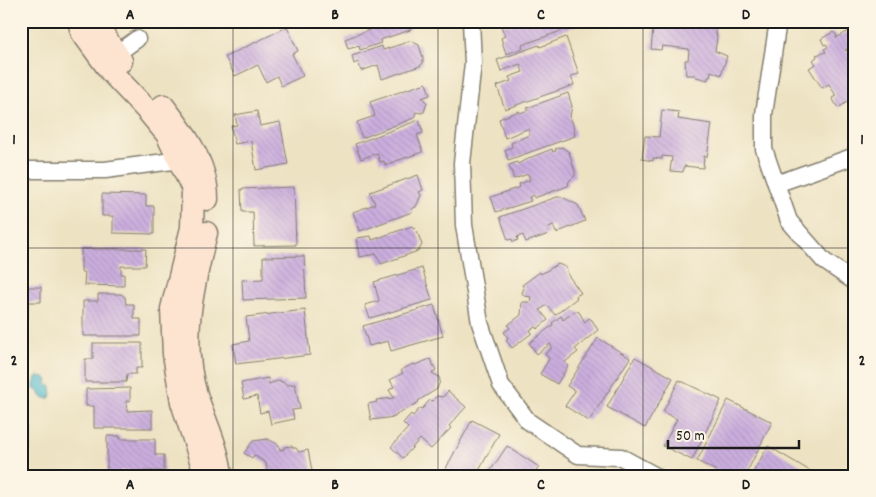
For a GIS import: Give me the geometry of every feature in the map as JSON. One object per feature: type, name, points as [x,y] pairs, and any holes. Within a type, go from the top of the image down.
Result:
[{"type":"street","points":[[79,21],[82,32],[112,73],[188,157],[207,187],[207,230],[195,278],[189,313],[188,354],[197,398],[210,430],[221,476]]},
{"type":"street","points":[[97,21],[98,26],[125,67],[159,100],[183,130],[193,189],[192,228],[172,309],[174,354],[182,402],[206,476]]},
{"type":"street","points":[[471,21],[473,63],[462,163],[464,225],[480,323],[501,385],[528,421],[578,455],[621,457],[656,476]]},
{"type":"street","points":[[778,21],[764,114],[764,149],[789,221],[824,261],[855,282]]},
{"type":"street","points":[[116,54],[137,39]]},
{"type":"street","points":[[776,184],[855,156]]},
{"type":"street","points":[[21,170],[105,170],[188,157]]},
{"type":"water","points":[[38,376],[45,377],[48,380],[47,385],[51,386],[52,394],[49,399],[42,397],[33,388]]},
{"type":"building","points":[[368,21],[422,21],[417,25],[412,25],[410,30],[380,40],[381,43],[360,50],[359,46],[348,49],[345,39],[369,30]]},
{"type":"building","points":[[516,21],[577,21],[575,26],[522,45],[523,48],[506,54],[501,38],[505,36],[501,26],[509,23],[510,26]]},
{"type":"building","points":[[654,21],[714,21],[717,38],[715,51],[727,56],[721,75],[711,71],[708,80],[696,77],[695,75],[686,75],[685,60],[688,60],[689,49],[662,46],[661,50],[651,49]]},
{"type":"building","points":[[287,27],[298,51],[292,54],[303,76],[281,86],[277,76],[266,82],[258,65],[235,76],[225,57]]},
{"type":"building","points":[[849,31],[854,39],[853,46],[845,50],[855,57],[855,97],[838,108],[832,98],[836,96],[829,84],[822,88],[809,68],[816,64],[813,60],[817,57],[816,55],[826,52],[824,49],[828,47],[826,44],[824,45],[821,39],[833,32],[837,35],[836,38]]},
{"type":"building","points":[[566,37],[579,74],[571,76],[574,85],[505,109],[497,86],[511,81],[509,77],[523,72],[520,64],[501,71],[497,60]]},
{"type":"building","points":[[411,41],[419,45],[423,58],[423,63],[420,66],[382,79],[378,65],[361,71],[358,62],[354,64],[352,56],[382,46],[383,50]]},
{"type":"building","points":[[426,83],[430,95],[422,98],[427,103],[424,112],[416,112],[414,118],[362,138],[357,122],[375,116],[370,102]]},
{"type":"building","points":[[568,93],[572,106],[570,116],[575,136],[508,160],[505,150],[512,147],[511,143],[529,135],[529,130],[527,129],[505,138],[499,119],[519,111],[520,113],[528,110],[527,108]]},
{"type":"building","points":[[662,110],[679,112],[678,119],[712,124],[707,157],[704,156],[703,168],[684,166],[683,172],[670,171],[672,157],[662,156],[662,159],[653,158],[653,161],[642,159],[645,136],[659,137]]},
{"type":"building","points":[[257,111],[260,126],[280,122],[288,164],[256,170],[251,141],[235,144],[231,126],[237,125],[235,115]]},
{"type":"building","points":[[419,120],[423,133],[417,135],[422,152],[385,165],[384,161],[380,162],[377,153],[361,159],[355,144]]},
{"type":"building","points":[[562,147],[569,152],[575,172],[575,176],[569,181],[568,186],[534,198],[534,195],[529,197],[531,201],[496,212],[491,197],[520,187],[519,184],[530,180],[528,174],[514,179],[509,165],[517,162],[518,164],[552,149],[553,152],[556,151],[555,149]]},
{"type":"building","points":[[418,175],[423,190],[419,192],[421,195],[416,207],[411,209],[412,212],[360,231],[353,212],[375,204],[370,192]]},
{"type":"building","points":[[294,187],[296,245],[254,246],[253,212],[242,212],[241,189]]},
{"type":"building","points":[[102,194],[146,195],[146,206],[154,206],[154,234],[113,233],[113,216],[102,216]]},
{"type":"building","points":[[557,197],[562,197],[578,205],[585,221],[556,233],[553,225],[547,228],[548,233],[546,235],[526,242],[523,235],[517,237],[518,240],[513,242],[512,239],[508,240],[500,217]]},
{"type":"building","points":[[412,226],[417,231],[422,245],[418,251],[381,264],[376,254],[360,257],[357,238],[371,236],[372,240]]},
{"type":"building","points":[[81,249],[146,249],[145,266],[121,266],[121,274],[124,274],[124,286],[84,285],[85,272],[81,272]]},
{"type":"building","points":[[304,256],[306,298],[243,300],[242,280],[263,279],[263,257]]},
{"type":"building","points":[[558,264],[566,267],[568,275],[581,293],[555,315],[547,305],[540,310],[548,320],[537,329],[535,327],[530,330],[532,333],[512,348],[506,340],[508,338],[504,332],[510,328],[508,325],[521,315],[522,302],[530,302],[531,297],[524,296],[522,285],[540,272],[541,274]]},
{"type":"building","points":[[422,268],[432,300],[370,318],[365,305],[379,301],[374,282]]},
{"type":"building","points":[[21,287],[41,287],[41,302],[28,302],[28,319],[21,319]]},
{"type":"building","points":[[98,294],[121,294],[125,297],[126,304],[134,304],[134,319],[141,319],[141,336],[83,336],[83,301],[98,301]]},
{"type":"building","points":[[434,305],[443,336],[391,351],[388,341],[369,346],[363,326]]},
{"type":"building","points":[[305,310],[310,355],[236,364],[233,344],[249,341],[246,317]]},
{"type":"building","points":[[575,311],[579,312],[585,322],[589,318],[592,320],[598,330],[575,349],[578,352],[565,362],[568,366],[557,384],[540,374],[549,359],[545,354],[552,348],[550,344],[537,354],[529,343],[553,325],[552,323],[561,316],[563,320]]},
{"type":"building","points":[[598,338],[630,358],[589,421],[565,406],[575,391],[567,386]]},
{"type":"building","points":[[93,343],[142,343],[142,368],[136,368],[136,374],[127,374],[126,382],[85,382],[85,359],[93,359]]},
{"type":"building","points":[[635,357],[673,378],[645,428],[607,407]]},
{"type":"building","points":[[430,359],[436,370],[432,373],[439,377],[440,381],[437,389],[419,402],[395,415],[395,417],[371,420],[368,404],[377,402],[376,400],[394,398],[389,390],[394,387],[390,380],[403,373],[401,370]]},
{"type":"building","points":[[268,378],[269,384],[280,380],[287,385],[295,384],[300,409],[292,410],[294,419],[271,424],[268,411],[260,413],[257,396],[244,399],[241,383]]},
{"type":"building","points":[[679,380],[721,400],[692,460],[663,446],[677,419],[663,412]]},
{"type":"building","points":[[130,388],[130,401],[126,401],[127,411],[152,410],[152,428],[94,428],[94,406],[86,406],[86,389]]},
{"type":"building","points":[[448,391],[466,407],[449,426],[451,428],[431,449],[420,439],[403,458],[391,447],[408,428],[403,423],[411,414],[413,416],[420,408],[422,409],[430,400],[432,401],[437,396],[443,397]]},
{"type":"building","points":[[728,400],[772,422],[745,476],[714,476],[716,471],[697,461]]},
{"type":"building","points":[[21,418],[26,418],[26,453],[21,453]]},
{"type":"building","points":[[472,420],[499,434],[476,476],[453,476],[445,470]]},
{"type":"building","points":[[107,436],[120,436],[120,439],[155,439],[155,455],[164,455],[164,471],[120,471],[120,473],[107,473]]},
{"type":"building","points":[[268,439],[279,445],[280,450],[284,449],[284,447],[292,446],[299,452],[308,450],[313,476],[279,476],[278,473],[268,475],[266,463],[254,455],[252,458],[244,453],[253,441]]},
{"type":"building","points":[[507,446],[539,467],[533,476],[487,476]]},
{"type":"building","points":[[768,446],[812,472],[810,476],[751,476]]}]
